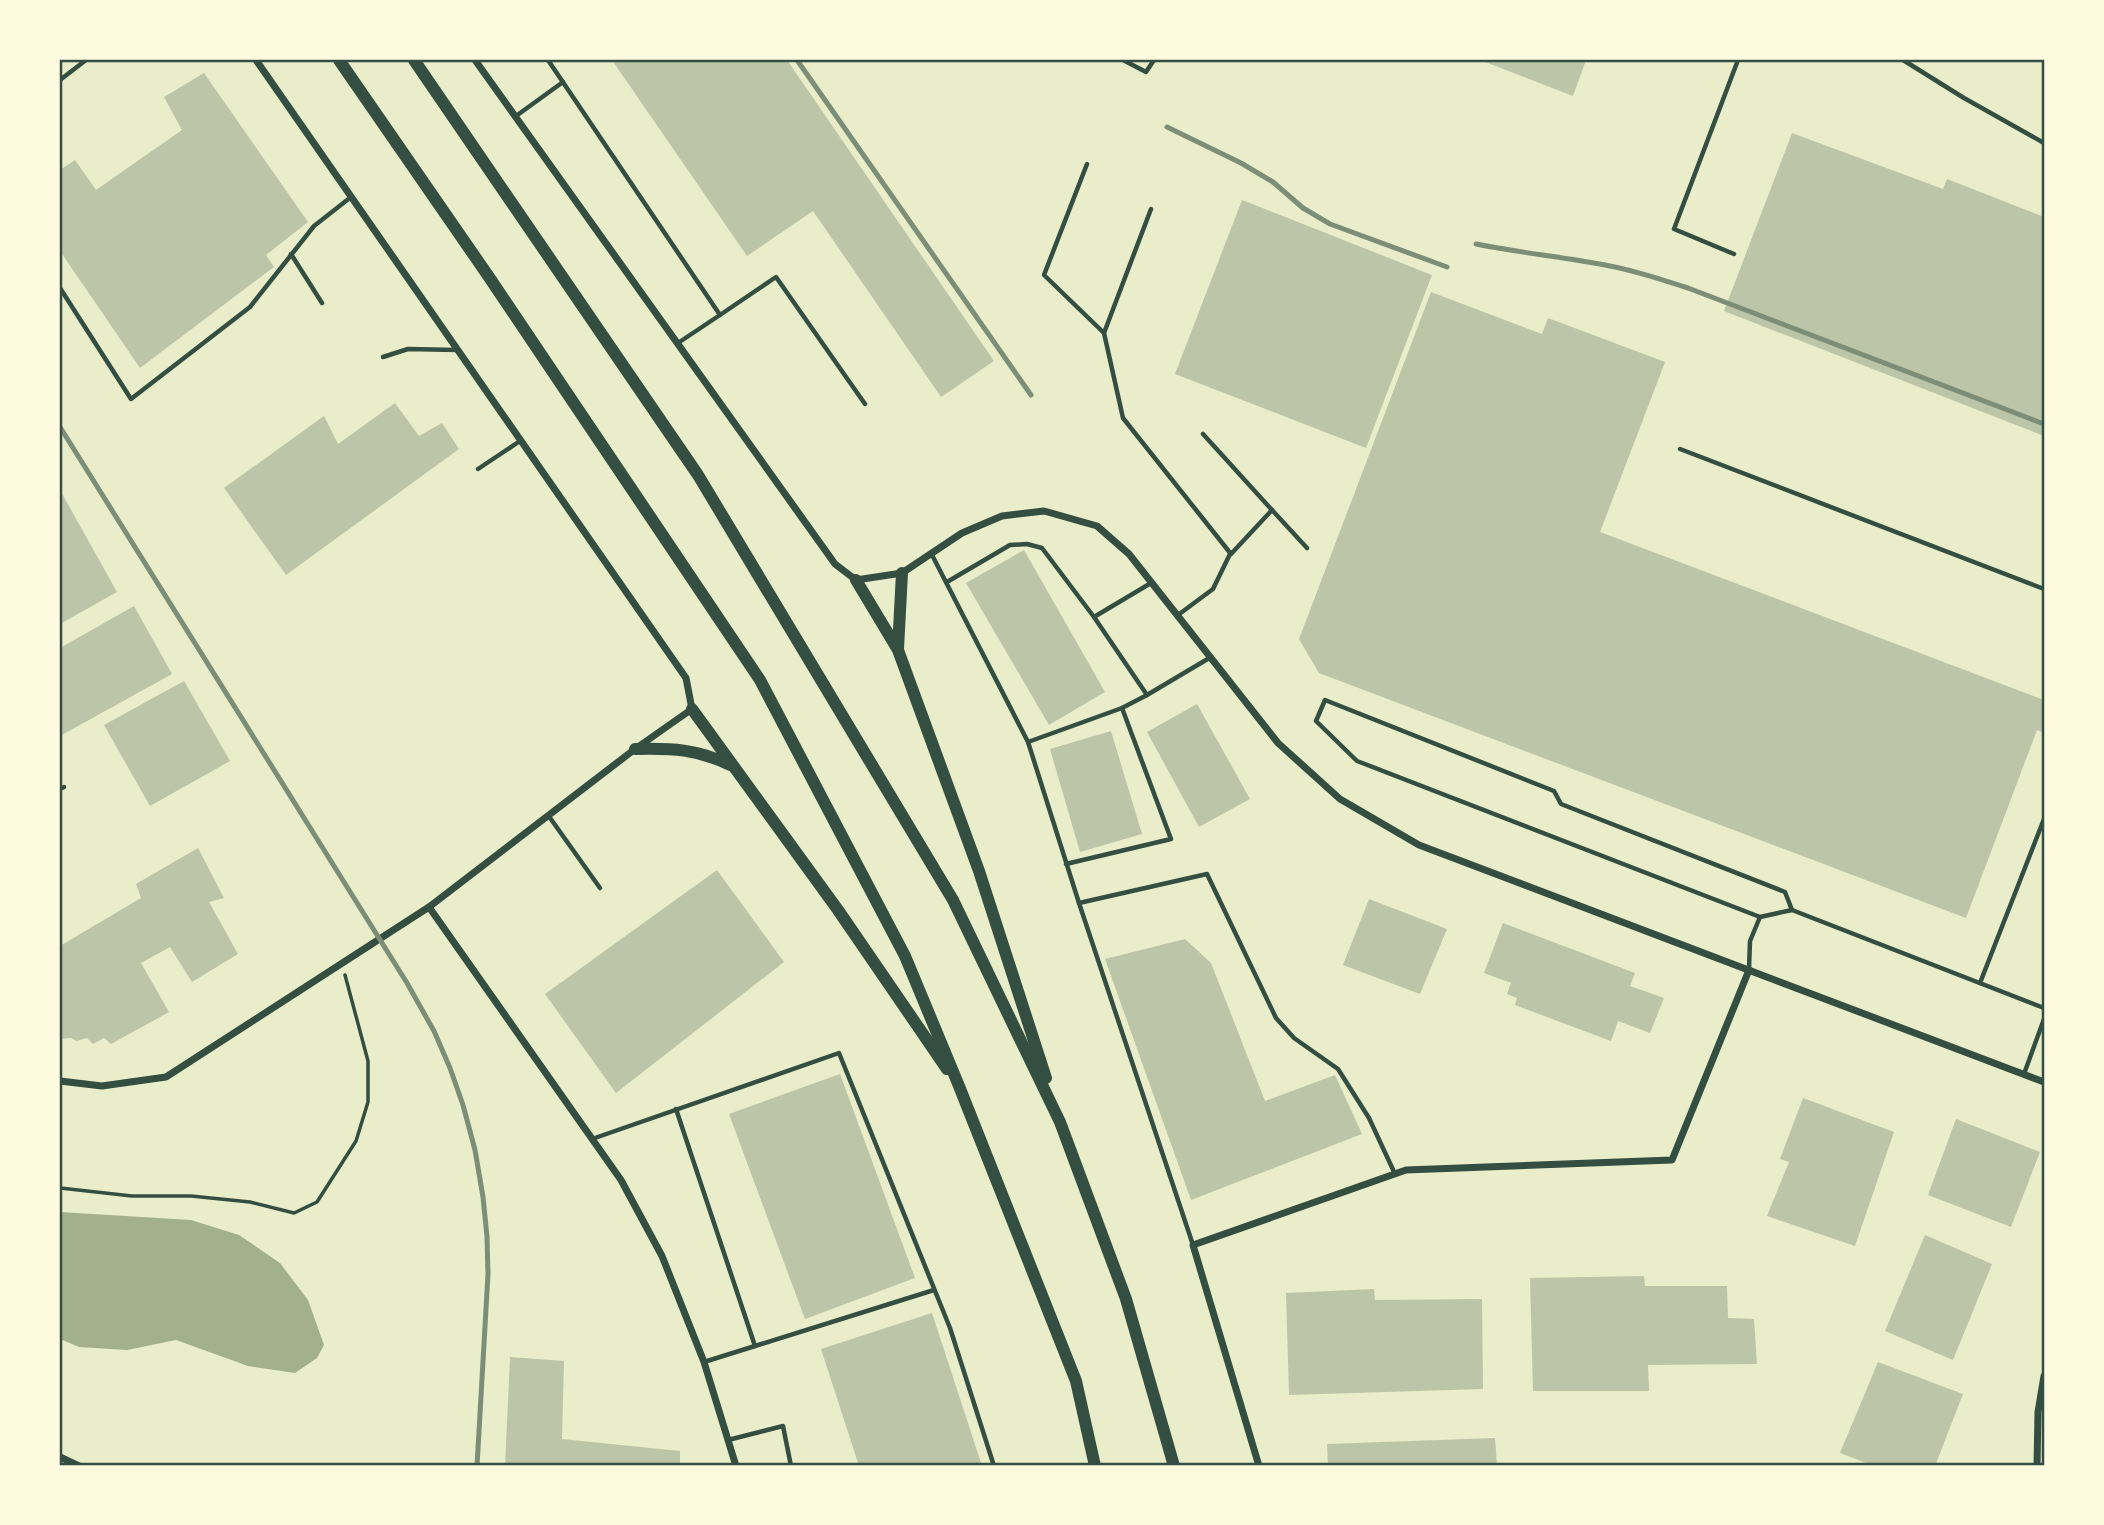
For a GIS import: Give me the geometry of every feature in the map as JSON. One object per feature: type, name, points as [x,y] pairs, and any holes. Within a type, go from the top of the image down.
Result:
[{"type":"main road","points":[[339,60],[489,277],[760,680],[905,956],[960,1086],[1076,1381],[1095,1465]]},
{"type":"main road","points":[[414,60],[698,475],[953,900],[1060,1122]]},
{"type":"main road","points":[[898,650],[902,573]]},
{"type":"main road","points":[[856,580],[898,650],[979,871],[1060,1122],[1126,1298],[1174,1465]]},
{"type":"main road","points":[[692,709],[838,910],[960,1086]]},
{"type":"main road","points":[[635,749],[669,748],[698,752],[734,767]]},
{"type":"street","points":[[60,1081],[103,1086],[166,1077],[429,907],[635,749],[692,709],[686,678],[256,60]]},
{"type":"street","points":[[475,60],[835,564],[856,580],[902,573],[962,533],[1002,516],[1044,511],[1097,526],[1129,554],[1278,743],[1340,799],[1419,845],[2045,1082]]},
{"type":"street","points":[[429,907],[621,1180],[662,1256],[704,1362],[736,1465]]},
{"type":"street","points":[[1259,1465],[1192,1245],[1406,1170],[1672,1160],[1749,970]]},
{"type":"street","points":[[2037,1465],[2038,1412],[2045,1377]]},
{"type":"street","points":[[60,1457],[79,1465]]},
{"type":"lane","points":[[60,80],[86,60]]},
{"type":"lane","points":[[548,60],[720,315]]},
{"type":"lane","points":[[1123,60],[1146,72],[1154,60]]},
{"type":"lane","points":[[1734,254],[1674,229],[1738,60]]},
{"type":"lane","points":[[1903,60],[2045,143]]},
{"type":"lane","points":[[516,116],[563,82]]},
{"type":"lane","points":[[1087,164],[1044,275],[1104,333]]},
{"type":"lane","points":[[60,288],[131,398],[250,307],[314,226],[351,197]]},
{"type":"lane","points":[[1151,209],[1104,333],[1123,418],[1230,554]]},
{"type":"lane","points":[[291,254],[322,303]]},
{"type":"lane","points":[[678,343],[776,277],[865,404]]},
{"type":"lane","points":[[383,357],[408,349],[457,349]]},
{"type":"lane","points":[[1203,435],[1307,548]]},
{"type":"lane","points":[[478,469],[521,441]]},
{"type":"lane","points":[[1680,449],[2045,589]]},
{"type":"lane","points":[[1178,615],[1213,589],[1230,554],[1272,510]]},
{"type":"lane","points":[[947,582],[1010,545],[1027,544],[1042,548],[1094,617],[1147,695]]},
{"type":"lane","points":[[931,553],[1028,742],[1192,1245]]},
{"type":"lane","points":[[1094,617],[1151,582]]},
{"type":"lane","points":[[1028,742],[1122,708],[1211,657]]},
{"type":"lane","points":[[1792,910],[1786,892],[1561,804],[1554,791],[1325,700],[1316,721],[1357,761],[1760,917],[1792,910],[2045,1008]]},
{"type":"lane","points":[[1066,864],[1171,839],[1122,708]]},
{"type":"lane","points":[[548,816],[600,888]]},
{"type":"lane","points":[[1980,983],[2045,819]]},
{"type":"lane","points":[[1079,903],[1207,874],[1276,1018],[1294,1038],[1338,1069],[1369,1118],[1395,1174]]},
{"type":"lane","points":[[1749,970],[1750,941],[1760,917]]},
{"type":"lane","points":[[2024,1074],[2045,1019]]},
{"type":"lane","points":[[592,1139],[839,1053],[950,1328],[994,1465]]},
{"type":"lane","points":[[676,1109],[755,1346]]},
{"type":"lane","points":[[704,1362],[934,1290]]},
{"type":"lane","points":[[728,1440],[783,1426],[791,1465]]},
{"type":"path","points":[[60,1188],[132,1196],[191,1196],[250,1202],[294,1213],[317,1202],[356,1141],[368,1102],[369,1061],[349,985]]},
{"type":"shaded area","points":[[60,1212],[191,1220],[239,1235],[280,1263],[308,1300],[324,1345],[317,1358],[295,1373],[248,1366],[176,1340],[127,1350],[79,1347],[60,1339]]},
{"type":"building","points":[[612,60],[787,60],[994,361],[941,397],[813,211],[747,256]]},
{"type":"building","points":[[1480,60],[1586,60],[1573,96]]},
{"type":"building","points":[[204,73],[308,222],[266,255],[274,267],[140,368],[60,251],[60,170],[75,160],[96,190],[182,130],[164,97]]},
{"type":"building","points":[[1792,133],[1943,189],[1947,179],[2044,217],[2044,436],[1724,311]]},
{"type":"building","points":[[1242,200],[1432,275],[1366,448],[1175,374]]},
{"type":"building","points":[[1431,292],[1542,334],[1548,318],[1665,362],[1600,532],[2044,700],[2044,733],[2037,730],[1966,918],[1319,673],[1299,639]]},
{"type":"building","points":[[395,403],[419,436],[442,423],[459,449],[286,575],[224,488],[324,416],[338,444]]},
{"type":"building","points":[[60,490],[117,592],[60,624]]},
{"type":"building","points":[[1024,550],[1105,692],[1049,725],[966,583]]},
{"type":"building","points":[[134,606],[172,674],[60,736],[60,648]]},
{"type":"building","points":[[184,681],[230,761],[150,806],[104,725]]},
{"type":"building","points":[[1197,704],[1250,799],[1199,827],[1147,732]]},
{"type":"building","points":[[1111,731],[1142,834],[1080,852],[1050,749]]},
{"type":"building","points":[[198,848],[224,898],[209,902],[238,954],[192,982],[170,947],[141,963],[169,1012],[111,1044],[104,1038],[93,1044],[87,1038],[76,1041],[71,1038],[60,1039],[60,946],[141,898],[136,884]]},
{"type":"building","points":[[717,870],[784,962],[616,1093],[545,994]]},
{"type":"building","points":[[1369,899],[1447,929],[1420,994],[1343,965]]},
{"type":"building","points":[[1503,923],[1635,973],[1630,986],[1664,998],[1650,1033],[1618,1021],[1611,1041],[1515,1005],[1517,998],[1507,994],[1511,983],[1484,973]]},
{"type":"building","points":[[1185,939],[1211,963],[1265,1101],[1335,1075],[1362,1134],[1191,1200],[1105,959]]},
{"type":"building","points":[[840,1074],[915,1278],[805,1319],[729,1114]]},
{"type":"building","points":[[1803,1098],[1894,1132],[1855,1246],[1767,1216],[1789,1162],[1780,1159]]},
{"type":"building","points":[[1956,1119],[2040,1152],[2011,1227],[1928,1195]]},
{"type":"building","points":[[1925,1235],[1992,1264],[1953,1360],[1885,1331]]},
{"type":"building","points":[[1644,1276],[1645,1286],[1727,1286],[1728,1318],[1754,1319],[1757,1364],[1648,1365],[1649,1391],[1533,1391],[1530,1278]]},
{"type":"building","points":[[1374,1289],[1375,1300],[1482,1299],[1483,1389],[1289,1395],[1286,1293]]},
{"type":"building","points":[[932,1313],[982,1466],[859,1466],[821,1349]]},
{"type":"building","points":[[510,1357],[564,1361],[562,1439],[680,1451],[680,1466],[505,1466]]},
{"type":"building","points":[[1878,1362],[1963,1394],[1935,1466],[1874,1466],[1840,1453]]},
{"type":"building","points":[[1495,1438],[1497,1466],[1328,1466],[1327,1444]]},
{"type":"railway","points":[[797,60],[1031,395]]},
{"type":"railway","points":[[1167,127],[1241,163],[1273,182],[1303,208],[1330,224],[1447,267]]},
{"type":"railway","points":[[1476,244],[1606,265],[1676,284],[2044,424]]},
{"type":"railway","points":[[60,427],[407,983],[434,1031],[450,1068],[475,1150],[487,1237],[488,1274],[477,1466]]}]
